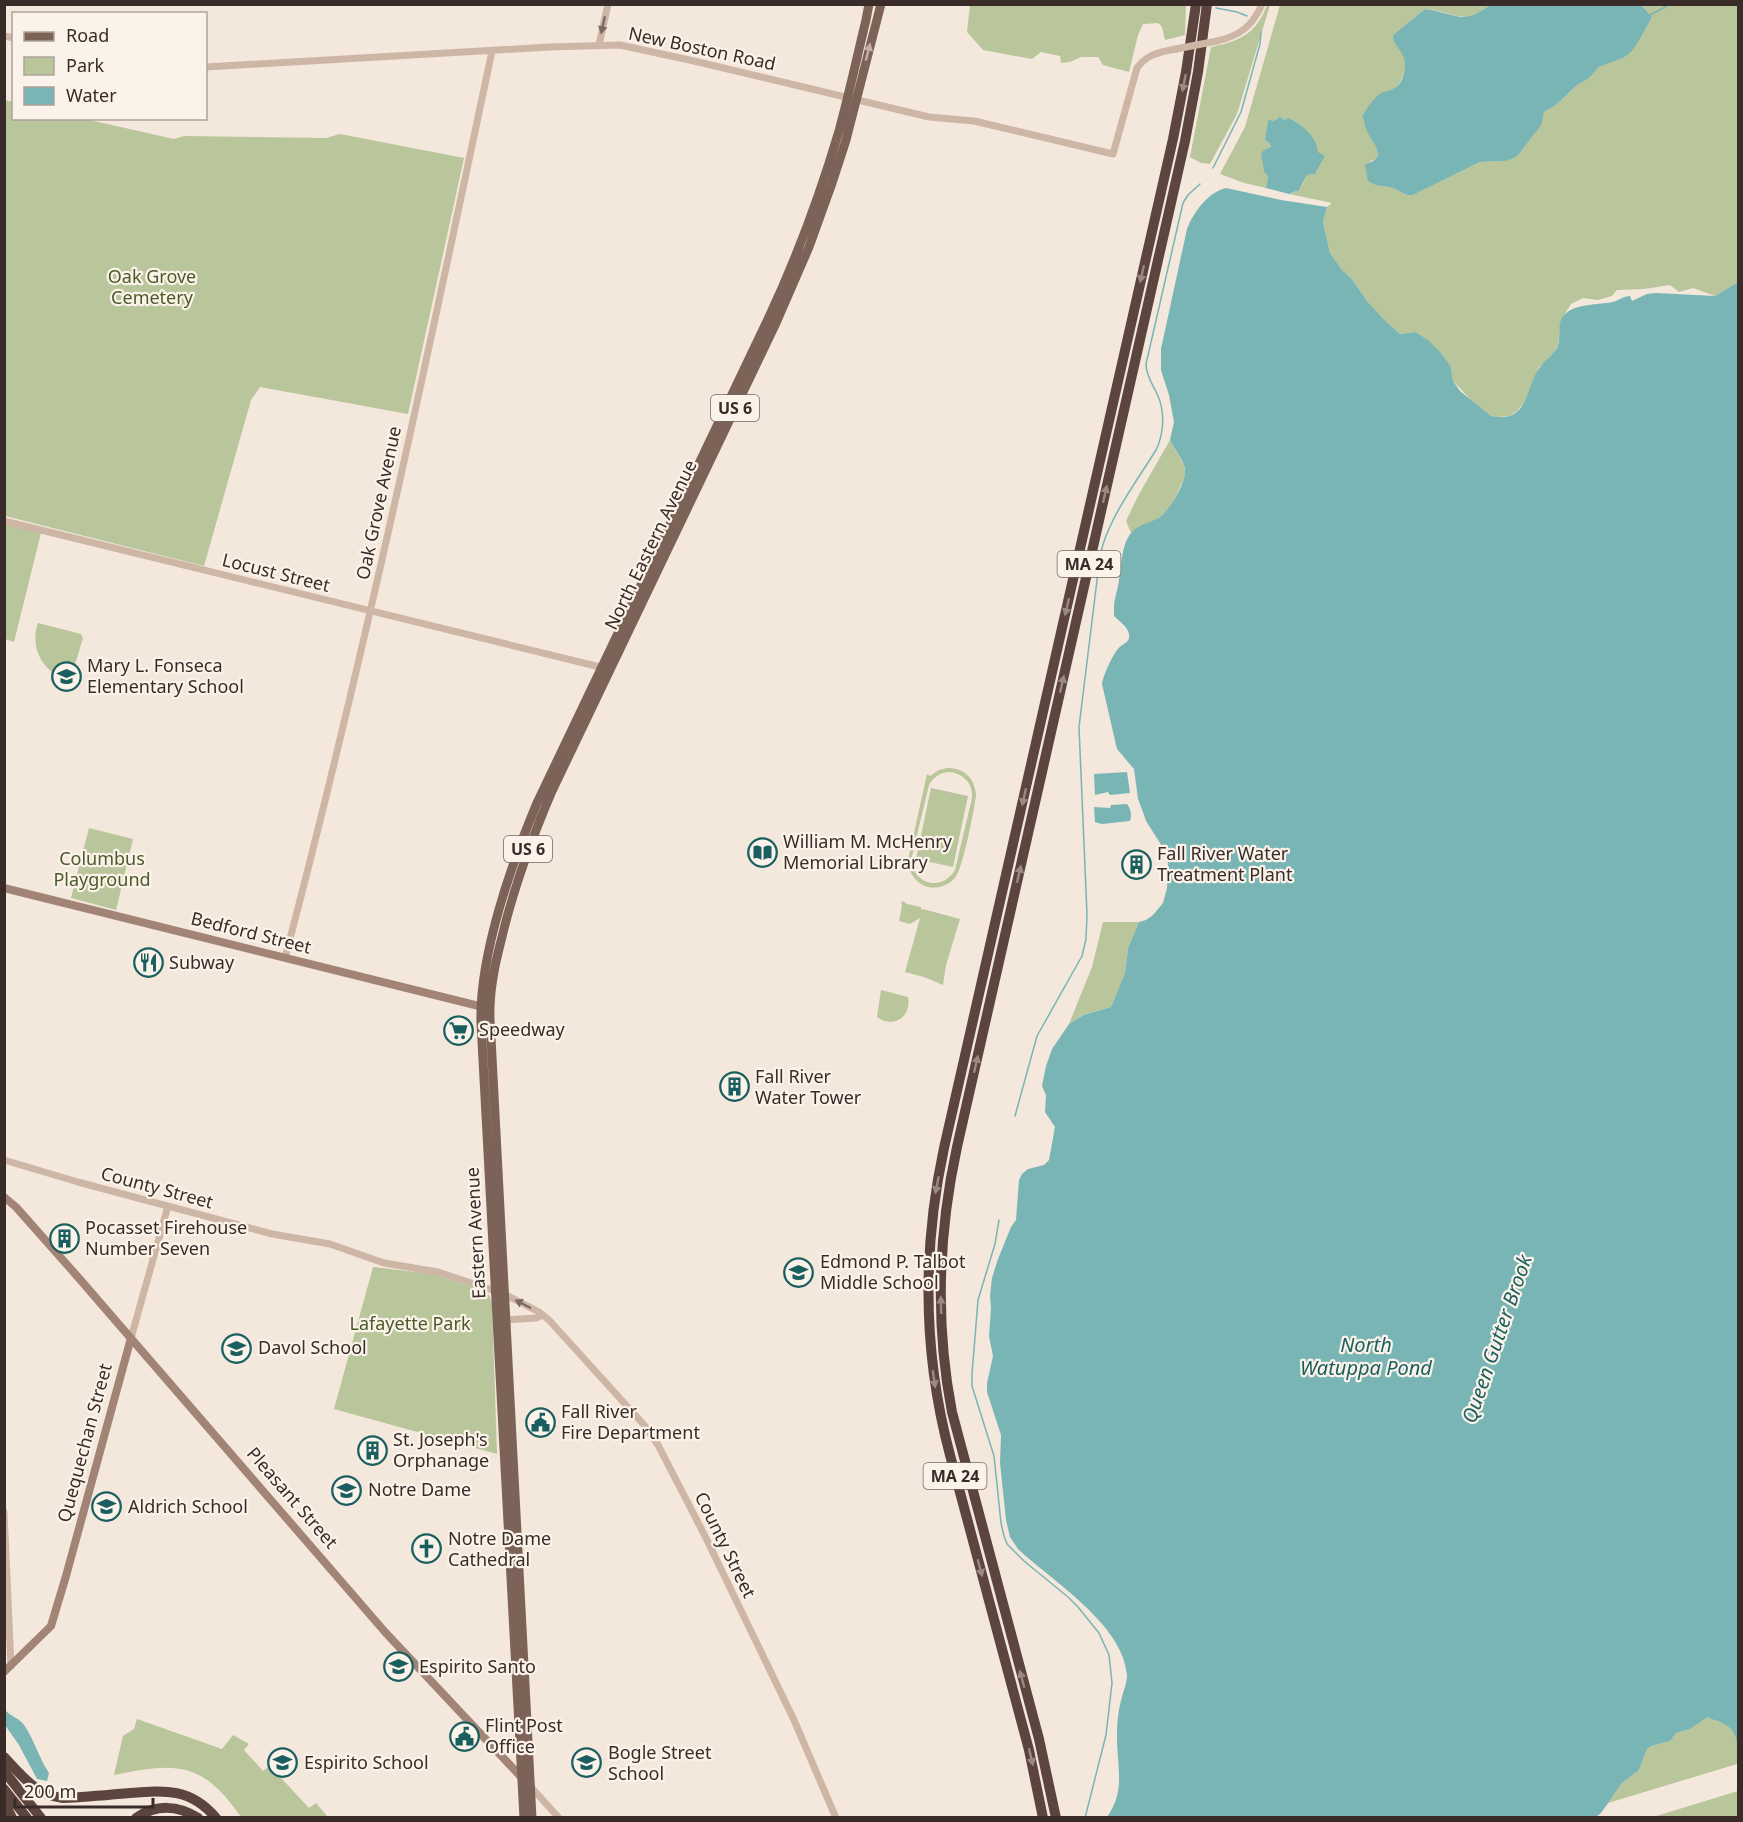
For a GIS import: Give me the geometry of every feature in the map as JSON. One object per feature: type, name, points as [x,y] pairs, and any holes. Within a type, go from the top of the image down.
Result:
[{"type":"highway","name":"MA 24","points":[[1043,1818],[1029,1750],[948,1447],[933,1373],[928,1306],[930,1239],[936,1189],[950,1123],[1173,139],[1191,39],[1194,4]]},
{"type":"highway","name":"MA 24","points":[[1056,1818],[1039,1739],[959,1444],[945,1371],[940,1305],[942,1246],[950,1180],[1183,150],[1198,72],[1207,4]]},
{"type":"highway","points":[[4,1757],[33,1787],[43,1793],[63,1798],[172,1791],[198,1801],[216,1818]]},
{"type":"highway","points":[[4,1771],[41,1818]]},
{"type":"highway","points":[[4,1789],[27,1818]]},
{"type":"highway","points":[[4,1802],[12,1818]]},
{"type":"highway","points":[[136,1818],[147,1811],[163,1807],[183,1810],[198,1818]]},
{"type":"main road","name":"US 6","points":[[852,98],[868,4]]},
{"type":"main road","name":"US 6","points":[[852,98],[881,4]]},
{"type":"main road","name":"North Eastern Avenue","points":[[485,1008],[501,941],[528,850],[554,785],[605,669],[785,282],[852,98]]},
{"type":"main road","name":"Bedford Street","points":[[4,888],[485,1008]]},
{"type":"main road","name":"Eastern Avenue","points":[[485,1008],[499,1292],[532,1818]]},
{"type":"main road","name":"Pleasant Street","points":[[4,1197],[16,1207],[378,1623],[531,1787]]},
{"type":"main road","name":"Eastern Avenue","points":[[501,1320],[524,1818]]},
{"type":"main road","name":"Quequechan Street","points":[[8,1669],[51,1626],[131,1338]]},
{"type":"street","points":[[599,45],[608,4]]},
{"type":"street","name":"New Boston Road","points":[[207,67],[620,45],[929,117],[978,122],[1113,154],[1133,78],[1137,68],[1144,60],[1156,53],[1235,36],[1254,20],[1262,4]]},
{"type":"street","name":"Oak Grove Avenue","points":[[285,958],[370,611],[492,51]]},
{"type":"street","name":"Locust Street","points":[[4,521],[605,669]]},
{"type":"street","name":"County Street","points":[[4,1160],[275,1235],[330,1244],[384,1263],[438,1272],[499,1292],[542,1315],[643,1423],[658,1445],[794,1720],[836,1818]]},
{"type":"street","name":"Quequechan Street","points":[[131,1338],[168,1206]]},
{"type":"street","points":[[501,1320],[536,1318],[542,1315]]},
{"type":"street","points":[[4,1512],[8,1669]]},
{"type":"street","name":"Pleasant Street","points":[[531,1787],[559,1818]]},
{"type":"green space","points":[[970,5],[1186,5],[1185,35],[1165,40],[1162,27],[1158,23],[1143,24],[1129,72],[1103,65],[1098,57],[1081,57],[1061,63],[1060,56],[1041,52],[1032,59],[983,50],[967,32]]},
{"type":"green space","points":[[1267,5],[1270,5],[1237,114],[1210,164],[1201,163],[1190,157],[1211,47],[1246,35],[1258,23]]},
{"type":"green space","points":[[1280,5],[1490,5],[1472,15],[1465,16],[1425,9],[1393,35],[1406,65],[1400,83],[1394,92],[1366,122],[1378,155],[1375,160],[1370,161],[1368,181],[1378,186],[1413,195],[1480,162],[1505,161],[1519,154],[1529,141],[1544,112],[1556,105],[1577,85],[1588,79],[1599,67],[1623,58],[1639,41],[1652,17],[1638,5],[1738,5],[1738,282],[1715,296],[1693,288],[1679,292],[1670,285],[1617,290],[1612,296],[1598,300],[1583,298],[1571,304],[1561,320],[1558,345],[1554,354],[1539,367],[1527,399],[1517,411],[1509,416],[1491,416],[1474,403],[1453,381],[1451,367],[1415,332],[1400,334],[1383,320],[1351,278],[1342,270],[1330,253],[1323,222],[1327,207],[1332,203],[1289,194],[1298,189],[1307,175],[1315,174],[1325,156],[1317,152],[1314,140],[1303,127],[1289,118],[1268,121],[1265,140],[1271,148],[1264,162],[1264,169],[1268,177],[1266,188],[1220,174],[1245,127]]},
{"type":"green space","name":"Oak Grove Cemetery","points":[[5,100],[12,102],[12,120],[89,120],[174,139],[184,136],[326,138],[340,134],[464,158],[408,414],[260,387],[251,400],[204,566],[5,516]]},
{"type":"green space","points":[[1170,440],[1184,466],[1183,481],[1165,512],[1131,533],[1126,521]]},
{"type":"green space","points":[[5,524],[41,533],[14,642],[5,639]]},
{"type":"green space","points":[[38,623],[81,634],[83,638],[70,681],[53,673],[41,659],[36,642]]},
{"type":"green space","points":[[953,768],[968,775],[976,795],[968,839],[958,872],[949,883],[933,888],[921,884],[915,878],[910,872],[908,860],[927,774],[930,776],[939,770]],"holes":[[[956,773],[969,784],[972,798],[955,870],[942,881],[927,882],[916,873],[912,856],[929,785],[941,774]]]},
{"type":"green space","points":[[931,788],[968,796],[953,867],[916,859]]},
{"type":"green space","name":"Columbus Playground","points":[[89,828],[133,839],[116,910],[71,898]]},
{"type":"green space","points":[[903,901],[921,907],[922,911],[923,909],[960,919],[946,965],[943,985],[905,972],[920,918],[910,924],[899,921]]},
{"type":"green space","points":[[1103,922],[1139,922],[1128,948],[1125,973],[1111,1007],[1082,1015],[1069,1024],[1092,967]]},
{"type":"green space","points":[[881,990],[908,997],[907,1010],[900,1019],[889,1022],[877,1017]]},
{"type":"green space","name":"Lafayette Park","points":[[373,1267],[433,1274],[481,1290],[489,1295],[492,1303],[497,1454],[334,1409]]},
{"type":"green space","points":[[1708,1717],[1726,1724],[1734,1732],[1737,1742],[1737,1764],[1608,1803],[1622,1783],[1639,1770],[1647,1749],[1670,1741],[1676,1733],[1690,1729]]},
{"type":"green space","points":[[137,1719],[222,1749],[233,1735],[249,1744],[244,1750],[263,1771],[270,1766],[309,1808],[316,1803],[328,1817],[241,1817],[214,1785],[186,1770],[155,1768],[114,1775],[123,1736],[134,1729]]},
{"type":"green space","points":[[1738,1791],[1738,1817],[1653,1817]]},
{"type":"water","points":[[1638,4],[1652,17],[1631,52],[1623,58],[1599,67],[1588,79],[1577,85],[1556,105],[1544,112],[1541,125],[1514,158],[1505,161],[1480,162],[1413,195],[1378,186],[1368,181],[1365,165],[1375,160],[1378,155],[1362,117],[1377,96],[1391,90],[1401,82],[1405,60],[1393,35],[1425,9],[1465,17],[1490,5]]},
{"type":"water","points":[[1280,117],[1284,120],[1289,118],[1303,127],[1314,140],[1318,152],[1325,156],[1315,174],[1307,175],[1299,190],[1289,194],[1266,188],[1268,177],[1264,171],[1261,154],[1271,147],[1265,140],[1268,120],[1273,121]]},
{"type":"water","name":"North Watuppa Pond","points":[[1226,188],[1327,207],[1323,222],[1330,253],[1342,270],[1383,319],[1400,334],[1415,332],[1428,340],[1451,367],[1453,381],[1460,391],[1491,416],[1504,417],[1520,409],[1535,375],[1558,346],[1561,321],[1569,311],[1581,306],[1613,302],[1628,296],[1632,301],[1647,294],[1656,293],[1715,296],[1738,282],[1738,1771],[1734,1734],[1724,1724],[1708,1717],[1690,1729],[1676,1733],[1670,1741],[1647,1749],[1639,1770],[1622,1783],[1596,1817],[1107,1817],[1119,1788],[1118,1722],[1127,1675],[1123,1656],[1100,1621],[1018,1549],[1010,1537],[1006,1520],[1000,1463],[1001,1435],[987,1392],[993,1356],[989,1336],[990,1296],[992,1278],[998,1259],[1016,1220],[1019,1180],[1028,1169],[1044,1165],[1049,1160],[1055,1127],[1045,1112],[1046,1095],[1042,1086],[1046,1066],[1052,1049],[1069,1024],[1083,1015],[1111,1007],[1125,973],[1128,948],[1139,922],[1153,915],[1163,903],[1167,888],[1168,863],[1160,843],[1146,821],[1138,799],[1134,769],[1117,749],[1102,684],[1114,655],[1129,637],[1127,629],[1114,616],[1122,555],[1126,542],[1135,529],[1157,519],[1164,513],[1177,495],[1185,474],[1184,465],[1170,440],[1174,422],[1161,370],[1161,349],[1187,229],[1202,204],[1219,190]]},
{"type":"water","points":[[1127,772],[1130,793],[1110,795],[1108,792],[1095,795],[1094,774]]},
{"type":"water","points":[[1127,804],[1131,812],[1130,821],[1102,824],[1095,822],[1094,807],[1110,808],[1111,805]]},
{"type":"water","points":[[5,1710],[28,1730],[49,1773],[47,1781],[37,1779],[19,1745],[5,1725]]},
{"type":"waterway","points":[[1650,15],[1667,6]]},
{"type":"waterway","points":[[1216,8],[1247,16]]},
{"type":"waterway","points":[[1213,168],[1241,112],[1260,44],[1261,32]]},
{"type":"waterway","points":[[1015,1116],[1037,1036],[1082,956],[1086,939],[1087,914],[1079,727],[1100,556],[1116,515],[1156,450],[1161,437],[1162,409],[1146,364],[1183,203],[1200,184]]},
{"type":"waterway","points":[[999,1220],[995,1244],[978,1300],[972,1386],[994,1456],[1001,1523],[1007,1544],[1078,1607],[1099,1633],[1109,1655],[1112,1683],[1106,1735],[1085,1818]]},
{"type":"place","name":"Mary L. Fonseca Elementary School","points":[[66,676]]},
{"type":"place","name":"William M. McHenry Memorial Library","points":[[762,852]]},
{"type":"place","name":"Fall River Water Treatment Plant","points":[[1136,864]]},
{"type":"place","name":"Subway","points":[[148,963]]},
{"type":"place","name":"Speedway","points":[[458,1030]]},
{"type":"place","name":"Fall River Water Tower","points":[[734,1087]]},
{"type":"place","name":"Pocasset Firehouse Number Seven","points":[[64,1238]]},
{"type":"place","name":"Edmond P. Talbot Middle School","points":[[799,1272]]},
{"type":"place","name":"Davol School","points":[[237,1348]]},
{"type":"place","name":"Fall River Fire Department","points":[[540,1422]]},
{"type":"place","name":"St. Joseph's Orphanage","points":[[372,1450]]},
{"type":"place","name":"Notre Dame","points":[[347,1490]]},
{"type":"place","name":"Aldrich School","points":[[107,1507]]},
{"type":"place","name":"Notre Dame Cathedral","points":[[427,1549]]},
{"type":"place","name":"Espirito Santo","points":[[398,1667]]},
{"type":"place","name":"Flint Post Office","points":[[464,1736]]},
{"type":"place","name":"Espirito School","points":[[283,1763]]},
{"type":"place","name":"Bogle Street School","points":[[587,1763]]},
{"type":"water label","name":"Queen Gutter Brook","points":[[1497,1339]]}]
